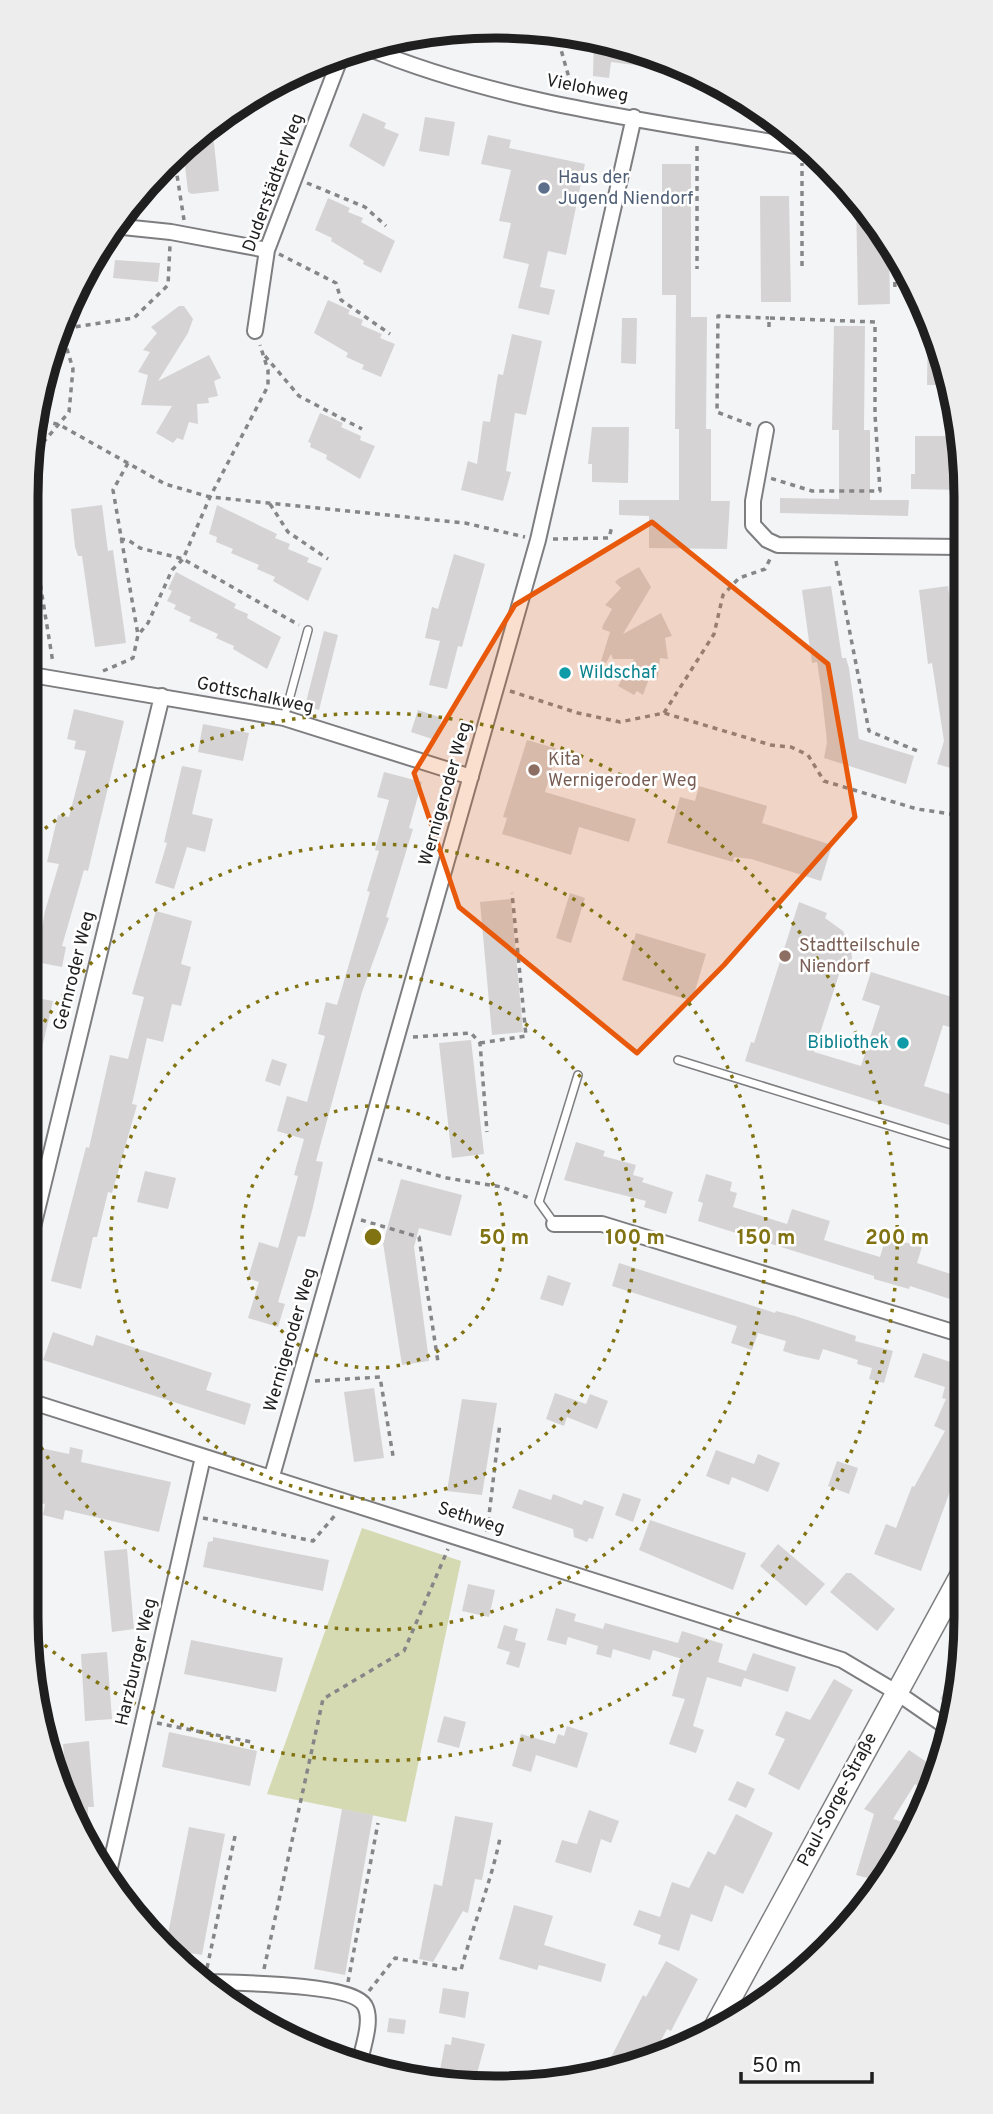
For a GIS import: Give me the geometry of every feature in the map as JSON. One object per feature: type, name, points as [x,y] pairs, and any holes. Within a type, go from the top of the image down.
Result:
[{"type":"street","name":"Vielohweg","points":[[380,53],[420,70],[473,85],[577,108],[790,145]]},
{"type":"street","name":"Duderstädter Weg","points":[[255,331],[267,250],[337,67]]},
{"type":"street","name":"Wernigeroder Weg","points":[[272,1476],[538,540],[634,117]]},
{"type":"street","points":[[126,227],[171,232],[267,250]]},
{"type":"street","points":[[766,430],[753,525],[767,540],[778,545],[954,547]]},
{"type":"street","name":"Gottschalkweg","points":[[38,676],[284,718],[471,777]]},
{"type":"street","name":"Gernroder Weg","points":[[38,1207],[162,696]]},
{"type":"street","points":[[554,1224],[603,1224],[954,1331]]},
{"type":"street","name":"Sethweg","points":[[38,1404],[203,1457],[272,1476],[842,1660],[897,1692],[942,1724]]},
{"type":"street","name":"Harzburger Weg","points":[[111,1864],[203,1457]]},
{"type":"street","name":"Paul-Sorge-Straße","points":[[720,2017],[954,1588]]},
{"type":"street","points":[[219,1982],[346,1994],[362,2001],[368,2013],[361,2055]]},
{"type":"lane","points":[[284,718],[308,630]]},
{"type":"lane","points":[[678,1060],[954,1146]]},
{"type":"lane","points":[[554,1224],[539,1202],[578,1075]]},
{"type":"path","points":[[558,42],[577,108]]},
{"type":"path","points":[[697,129],[697,270]]},
{"type":"path","points":[[801,155],[802,266]]},
{"type":"path","points":[[176,170],[186,235]]},
{"type":"path","points":[[296,178],[365,207],[386,226]]},
{"type":"path","points":[[71,326],[134,318],[168,285],[171,232]]},
{"type":"path","points":[[267,250],[286,256],[336,284],[341,299],[390,334]]},
{"type":"path","points":[[894,271],[895,290]]},
{"type":"path","points":[[758,475],[812,491],[880,491],[875,415],[876,322],[718,316],[717,412],[766,430]]},
{"type":"path","points":[[769,318],[769,327]]},
{"type":"path","points":[[138,635],[148,623],[172,570],[183,559],[210,497],[268,386],[268,370],[255,331]]},
{"type":"path","points":[[41,446],[69,412],[72,369],[65,343]]},
{"type":"path","points":[[262,353],[299,396],[362,429]]},
{"type":"path","points":[[45,421],[60,425],[165,484],[210,497],[465,523],[538,540],[609,538],[612,526]]},
{"type":"path","points":[[96,684],[100,673],[133,658],[138,635],[113,490],[128,463]]},
{"type":"path","points":[[270,504],[288,532],[328,559]]},
{"type":"path","points":[[120,539],[128,540],[140,548],[183,559],[308,630]]},
{"type":"path","points":[[664,713],[714,634],[723,595],[739,578],[765,569],[778,545]]},
{"type":"path","points":[[833,545],[869,731],[920,752]]},
{"type":"path","points":[[38,571],[55,678]]},
{"type":"path","points":[[498,688],[578,713],[621,722],[664,713],[771,745],[791,747],[808,755],[824,781],[917,809],[954,815]]},
{"type":"path","points":[[480,1043],[526,1036],[512,893]]},
{"type":"path","points":[[397,1039],[471,1033],[480,1043],[487,1132]]},
{"type":"path","points":[[363,1154],[447,1178],[502,1187],[539,1202]]},
{"type":"path","points":[[345,1216],[419,1237],[438,1362]]},
{"type":"path","points":[[299,1382],[380,1377],[393,1456]]},
{"type":"path","points":[[486,1545],[500,1423]]},
{"type":"path","points":[[190,1515],[313,1541],[347,1500]]},
{"type":"path","points":[[261,1984],[323,1699],[404,1651],[443,1568],[453,1534]]},
{"type":"path","points":[[144,1720],[251,1742]]},
{"type":"path","points":[[346,1994],[379,1823]]},
{"type":"path","points":[[208,1972],[235,1836]]},
{"type":"path","points":[[362,2001],[395,1958],[461,1969],[481,1900],[491,1880],[500,1838]]},
{"type":"highlighted area","points":[[652,522],[828,664],[855,817],[724,965],[637,1053],[459,907],[414,773],[515,605]]},
{"type":"green space","points":[[362,1528],[461,1561],[406,1822],[267,1794]]},
{"type":"building","points":[[594,49],[650,65],[611,62],[609,78],[593,76]]},
{"type":"building","points":[[363,113],[386,123],[384,128],[399,134],[384,167],[349,146]]},
{"type":"building","points":[[425,117],[455,122],[449,156],[419,151]]},
{"type":"building","name":"Haus der Jugend Niendorf","points":[[488,135],[511,140],[509,148],[585,164],[566,255],[548,251],[540,287],[555,290],[549,315],[518,308],[529,264],[503,258],[511,223],[499,221],[511,170],[481,164]]},
{"type":"building","points":[[213,137],[219,191],[192,194],[188,192],[185,162]]},
{"type":"building","points":[[662,164],[691,164],[691,317],[707,317],[706,429],[711,429],[711,501],[730,501],[727,549],[649,548],[649,516],[619,515],[619,500],[679,500],[679,429],[675,429],[676,295],[662,295]]},
{"type":"building","points":[[760,196],[789,196],[791,302],[761,302]]},
{"type":"building","points":[[328,198],[350,208],[348,212],[363,218],[361,222],[395,241],[381,273],[363,264],[364,261],[331,241],[332,238],[315,230]]},
{"type":"building","points":[[856,214],[889,262],[890,304],[858,305]]},
{"type":"building","points":[[115,260],[160,263],[158,282],[113,278]]},
{"type":"building","points":[[328,300],[350,310],[348,314],[363,320],[361,325],[382,334],[380,338],[395,344],[381,377],[362,369],[364,365],[346,357],[348,353],[314,333]]},
{"type":"building","points":[[179,306],[184,306],[193,319],[188,333],[158,381],[209,355],[221,378],[214,381],[218,396],[208,398],[209,403],[197,404],[198,424],[189,422],[183,440],[177,438],[173,443],[156,433],[172,406],[141,405],[148,375],[138,372],[150,352],[143,350],[157,333],[151,327]]},
{"type":"building","points":[[622,318],[637,318],[636,364],[621,363]]},
{"type":"building","points":[[834,326],[865,326],[864,430],[870,430],[870,500],[909,500],[908,516],[780,513],[780,498],[839,499],[839,430],[832,430]]},
{"type":"building","points":[[512,334],[542,341],[526,415],[515,413],[506,471],[511,472],[503,501],[461,490],[468,461],[477,464],[483,421],[490,422],[498,374],[503,375]]},
{"type":"building","points":[[928,342],[941,385],[927,385]]},
{"type":"building","points":[[320,413],[343,423],[341,427],[375,446],[360,479],[326,459],[327,455],[310,447],[311,443],[308,442]]},
{"type":"building","points":[[592,427],[629,427],[628,483],[592,482],[592,464],[588,464]]},
{"type":"building","points":[[915,436],[951,436],[954,490],[911,489],[911,474],[915,474]]},
{"type":"building","points":[[102,505],[108,551],[113,550],[126,643],[95,647],[82,556],[78,556],[75,547],[71,509]]},
{"type":"building","points":[[217,505],[277,534],[275,538],[290,544],[288,549],[309,558],[307,562],[322,568],[308,601],[273,581],[275,577],[257,569],[259,565],[231,553],[233,549],[216,542],[217,537],[209,534]]},
{"type":"building","points":[[454,554],[485,564],[462,647],[458,646],[447,689],[429,685],[440,641],[425,638],[432,607],[438,609]]},
{"type":"building","points":[[639,567],[651,587],[623,634],[661,613],[672,636],[665,638],[668,659],[660,658],[658,678],[650,676],[643,695],[637,691],[634,695],[618,686],[634,659],[613,659],[611,654],[606,663],[601,661],[610,632],[602,629],[612,609],[605,605],[621,588],[615,582]]},
{"type":"building","points":[[176,572],[236,604],[234,608],[248,614],[247,618],[281,637],[267,669],[233,649],[234,646],[216,638],[218,634],[189,621],[191,617],[174,609],[176,605],[167,601],[172,591],[168,589]]},
{"type":"building","points":[[831,586],[842,658],[846,658],[849,668],[859,739],[914,756],[906,784],[824,758],[827,742],[821,688],[817,662],[812,663],[802,590]]},
{"type":"building","points":[[948,586],[954,630],[954,769],[937,764],[944,741],[932,663],[928,664],[919,590]]},
{"type":"building","points":[[324,631],[338,635],[319,710],[305,706]]},
{"type":"building","points":[[74,709],[124,721],[88,871],[84,870],[62,946],[66,947],[62,967],[38,962],[38,951],[45,911],[59,864],[47,862],[58,815],[69,817],[86,751],[74,749],[76,741],[67,739]]},
{"type":"building","points":[[418,710],[442,718],[435,740],[411,732]]},
{"type":"building","points":[[203,724],[249,733],[243,761],[198,752]]},
{"type":"building","points":[[527,740],[558,749],[545,792],[636,819],[629,842],[579,827],[571,855],[502,834],[507,818],[503,817]]},
{"type":"building","points":[[182,766],[202,770],[192,814],[213,819],[205,852],[187,847],[174,889],[155,883],[167,843],[164,842]]},
{"type":"building","points":[[384,772],[422,782],[409,828],[413,829],[386,917],[389,918],[362,992],[316,1161],[323,1162],[305,1237],[298,1236],[278,1302],[285,1304],[278,1327],[248,1318],[259,1282],[248,1278],[259,1242],[278,1248],[298,1176],[294,1175],[304,1139],[277,1131],[287,1096],[307,1102],[325,1036],[318,1034],[326,1002],[337,1005],[370,892],[367,891],[379,851],[375,850],[389,800],[377,797]]},
{"type":"building","points":[[699,786],[767,806],[762,823],[832,845],[821,881],[751,859],[734,857],[733,862],[667,843],[680,797],[695,801]]},
{"type":"building","points":[[570,893],[585,898],[571,943],[556,938]]},
{"type":"building","points":[[511,899],[523,1032],[492,1035],[480,902]]},
{"type":"building","points":[[799,902],[827,913],[825,918],[843,931],[851,949],[853,968],[842,965],[814,1052],[861,1066],[880,1006],[862,1000],[871,972],[954,998],[954,1028],[943,1025],[924,1086],[954,1096],[954,1127],[745,1061],[751,1042],[754,1043]]},
{"type":"building","points":[[156,911],[192,921],[181,964],[191,967],[181,1006],[172,1004],[163,1042],[147,1038],[132,1104],[137,1105],[112,1193],[108,1192],[97,1237],[93,1237],[81,1289],[51,1281],[86,1147],[89,1148],[110,1055],[128,1059],[144,997],[132,994]]},
{"type":"building","points":[[636,933],[706,954],[692,1001],[622,980]]},
{"type":"building","points":[[38,998],[53,1001],[38,1065]]},
{"type":"building","points":[[471,1040],[484,1154],[452,1158],[439,1043]]},
{"type":"building","points":[[272,1059],[287,1064],[280,1086],[265,1081]]},
{"type":"building","points":[[576,1142],[605,1151],[603,1156],[636,1165],[633,1175],[644,1178],[642,1182],[673,1192],[666,1214],[644,1207],[646,1201],[564,1180]]},
{"type":"building","points":[[145,1171],[176,1178],[168,1209],[137,1202]]},
{"type":"building","points":[[706,1174],[732,1182],[730,1191],[737,1193],[733,1207],[787,1224],[792,1209],[830,1221],[824,1240],[880,1257],[886,1237],[922,1247],[917,1263],[954,1275],[953,1300],[910,1286],[909,1289],[874,1279],[874,1276],[698,1221],[703,1203],[698,1201]]},
{"type":"building","points":[[401,1179],[462,1195],[451,1236],[419,1228],[414,1247],[429,1361],[402,1365],[383,1243]]},
{"type":"building","points":[[619,1263],[775,1313],[776,1311],[795,1316],[856,1336],[855,1341],[893,1351],[884,1383],[869,1379],[872,1368],[857,1364],[858,1360],[823,1349],[819,1360],[796,1355],[783,1351],[786,1341],[758,1333],[752,1350],[731,1343],[737,1326],[612,1286]]},
{"type":"building","points":[[548,1275],[571,1283],[563,1306],[540,1299]]},
{"type":"building","points":[[53,1332],[93,1346],[96,1335],[212,1373],[206,1390],[251,1404],[245,1425],[43,1360]]},
{"type":"building","points":[[923,1353],[954,1363],[954,1484],[921,1571],[874,1554],[886,1524],[896,1528],[912,1486],[914,1487],[945,1431],[934,1426],[946,1399],[942,1398],[945,1387],[914,1377]]},
{"type":"building","points":[[374,1388],[384,1458],[354,1462],[344,1392]]},
{"type":"building","points":[[555,1393],[586,1404],[590,1394],[608,1401],[597,1429],[567,1417],[564,1426],[546,1419]]},
{"type":"building","points":[[462,1399],[497,1403],[482,1495],[447,1491]]},
{"type":"building","points":[[70,1447],[83,1450],[81,1462],[171,1482],[159,1532],[65,1510],[63,1520],[43,1515],[45,1504],[38,1503],[38,1448],[69,1454]]},
{"type":"building","points":[[716,1450],[754,1464],[758,1454],[780,1463],[768,1492],[732,1477],[729,1485],[706,1476]]},
{"type":"building","points":[[837,1461],[858,1468],[849,1494],[828,1486]]},
{"type":"building","points":[[519,1489],[551,1500],[553,1494],[582,1505],[584,1500],[604,1507],[593,1539],[589,1538],[587,1542],[574,1537],[573,1529],[512,1508]]},
{"type":"building","points":[[623,1493],[641,1499],[633,1522],[615,1515]]},
{"type":"building","points":[[650,1520],[746,1553],[733,1590],[639,1550]]},
{"type":"building","points":[[213,1537],[329,1560],[323,1591],[203,1567],[208,1542],[213,1541]]},
{"type":"building","points":[[778,1544],[825,1584],[806,1606],[760,1566]]},
{"type":"building","points":[[127,1549],[134,1629],[112,1632],[104,1551]]},
{"type":"building","points":[[846,1573],[851,1573],[895,1609],[877,1631],[830,1592]]},
{"type":"building","points":[[468,1584],[495,1590],[489,1617],[462,1611]]},
{"type":"building","points":[[556,1608],[576,1614],[574,1621],[603,1629],[605,1623],[678,1643],[682,1631],[723,1644],[718,1662],[746,1671],[753,1653],[796,1667],[788,1692],[744,1678],[741,1687],[707,1677],[693,1726],[704,1730],[696,1753],[669,1744],[685,1699],[672,1696],[682,1659],[653,1650],[650,1660],[613,1649],[611,1658],[596,1654],[598,1646],[568,1637],[566,1645],[547,1640]]},
{"type":"building","points":[[504,1625],[518,1629],[515,1640],[526,1643],[519,1668],[506,1664],[510,1652],[497,1648]]},
{"type":"building","points":[[191,1640],[283,1658],[276,1692],[184,1674]]},
{"type":"building","points":[[107,1652],[112,1719],[85,1721],[81,1654]]},
{"type":"building","points":[[834,1679],[853,1690],[799,1790],[768,1774],[785,1739],[775,1735],[786,1711],[810,1720]]},
{"type":"building","points":[[950,1681],[947,1703],[940,1699]]},
{"type":"building","points":[[444,1716],[466,1722],[459,1748],[437,1742]]},
{"type":"building","points":[[567,1726],[588,1733],[577,1768],[536,1755],[531,1772],[512,1766],[521,1734],[555,1744],[558,1734],[564,1736]]},
{"type":"building","points":[[169,1732],[257,1751],[250,1786],[162,1767]]},
{"type":"building","points":[[89,1741],[94,1807],[88,1807],[88,1816],[84,1816],[66,1772],[63,1744]]},
{"type":"building","points":[[909,1750],[928,1763],[932,1759],[921,1789],[915,1784],[893,1819],[903,1822],[899,1835],[872,1879],[856,1875],[874,1814],[864,1809]]},
{"type":"building","points":[[737,1781],[755,1789],[746,1808],[728,1800]]},
{"type":"building","points":[[342,1809],[373,1815],[345,1975],[314,1969]]},
{"type":"building","points":[[589,1810],[619,1821],[611,1843],[601,1839],[591,1873],[555,1862],[562,1840],[577,1844]]},
{"type":"building","points":[[736,1814],[773,1833],[743,1894],[725,1885],[712,1922],[691,1914],[679,1951],[658,1944],[661,1935],[633,1925],[639,1910],[660,1917],[672,1882],[689,1888],[708,1851],[715,1855]]},
{"type":"building","points":[[455,1816],[493,1823],[482,1880],[475,1879],[468,1913],[463,1911],[433,1962],[419,1959],[434,1884],[442,1886]]},
{"type":"building","points":[[189,1827],[225,1834],[202,1955],[185,1952],[168,1935]]},
{"type":"building","points":[[514,1905],[553,1916],[544,1945],[606,1964],[601,1982],[539,1965],[537,1970],[499,1959]]},
{"type":"building","points":[[666,1961],[698,1979],[671,2031],[667,2029],[658,2046],[609,2061],[643,1995],[646,1997]]},
{"type":"building","points":[[443,1988],[469,1992],[465,2018],[439,2013]]},
{"type":"building","points":[[389,2018],[406,2020],[404,2034],[387,2032]]},
{"type":"building","points":[[452,2037],[485,2044],[477,2075],[440,2072],[445,2044],[451,2045]]},
{"type":"place","name":"Haus der Jugend Niendorf","points":[[544,188]]},
{"type":"place","name":"Wildschaf","points":[[565,673]]},
{"type":"place","name":"Kita Wernigeroder Weg","points":[[534,770]]},
{"type":"place","name":"Stadtteilschule Niendorf","points":[[785,956]]},
{"type":"place","name":"Bibliothek","points":[[903,1043]]}]
